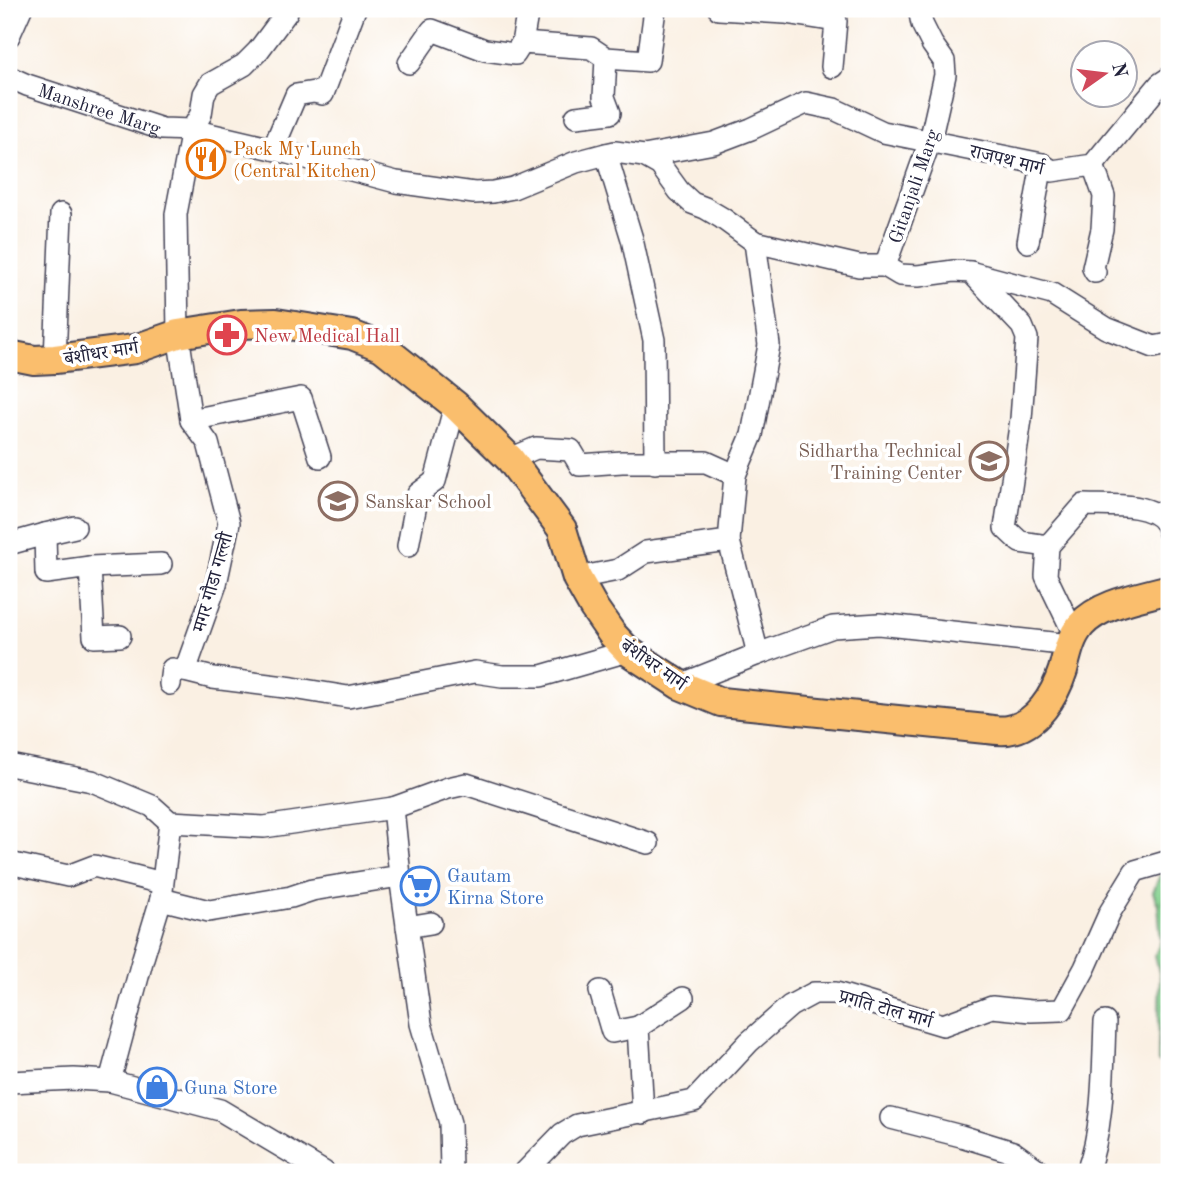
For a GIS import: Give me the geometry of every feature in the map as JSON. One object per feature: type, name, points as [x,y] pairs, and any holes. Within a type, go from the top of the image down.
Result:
[{"type":"main road","name":"बंशीधर मार्ग","points":[[9,355],[34,360],[55,359],[135,349],[178,334],[241,324],[276,323],[352,335],[382,347],[455,405],[510,459],[562,529],[577,578],[612,634],[628,651],[680,685],[722,702],[1008,730],[1030,720],[1046,705],[1061,677],[1072,640]]},
{"type":"main road","points":[[1072,640],[1089,618],[1110,606],[1169,589]]},
{"type":"street","points":[[9,36],[21,9]]},
{"type":"street","name":"मगर गौडा गल्ली","points":[[287,9],[258,51],[244,65],[210,84],[204,94],[201,114],[192,130],[176,214],[178,334],[191,420],[208,443],[229,523],[216,584],[177,677],[213,678],[348,697],[475,672],[502,676],[541,676],[628,651]]},
{"type":"street","points":[[273,149],[296,94],[323,94],[355,9]]},
{"type":"street","points":[[409,63],[432,30],[485,50],[515,54],[522,43],[527,9]]},
{"type":"street","points":[[522,43],[590,48],[606,58],[648,61],[655,9]]},
{"type":"street","points":[[719,9],[785,13],[836,21],[832,67]]},
{"type":"street","name":"Gitanjali Marg","points":[[919,9],[922,24],[944,61],[945,75],[930,141],[886,266],[900,275],[971,272],[1052,294],[1106,328],[1154,347],[1169,344]]},
{"type":"street","points":[[576,117],[610,113],[604,97],[606,58]]},
{"type":"street","name":"Manshree Marg","points":[[9,77],[162,128],[192,130],[396,182],[493,192],[513,188],[576,162],[606,154]]},
{"type":"street","points":[[1095,272],[1093,268],[1102,229],[1104,196],[1093,165],[1160,84],[1169,78]]},
{"type":"street","name":"राजपथ मार्ग","points":[[606,154],[615,152],[644,156],[714,143],[751,130],[806,103],[834,109],[883,132],[1042,164],[1052,171],[1093,165]]},
{"type":"street","points":[[606,154],[632,239],[654,340],[655,463]]},
{"type":"street","points":[[644,156],[660,165],[692,203],[722,218],[755,243],[859,266],[886,266]]},
{"type":"street","points":[[1028,242],[1042,164]]},
{"type":"street","points":[[55,359],[61,214]]},
{"type":"street","points":[[755,243],[769,345],[752,435],[735,475],[729,541],[758,654]]},
{"type":"street","points":[[971,272],[1022,326],[1027,338],[1021,419],[1005,528],[1020,541],[1048,546]]},
{"type":"street","points":[[191,420],[301,398],[320,457]]},
{"type":"street","points":[[408,546],[418,494],[435,481],[455,405]]},
{"type":"street","points":[[510,459],[537,448],[571,450],[580,465],[706,462],[735,475]]},
{"type":"street","points":[[680,685],[833,627],[879,624],[1072,640],[1046,576],[1048,546],[1084,506],[1130,506],[1153,512],[1166,523],[1169,533]]},
{"type":"street","points":[[9,544],[75,527]]},
{"type":"street","points":[[45,534],[46,573],[161,564]]},
{"type":"street","points":[[577,578],[618,570],[646,552],[729,541]]},
{"type":"street","points":[[90,568],[94,637],[120,636]]},
{"type":"street","points":[[9,765],[92,781],[152,806],[170,822],[264,827],[393,808],[466,784],[648,843]]},
{"type":"street","points":[[393,808],[421,1024],[450,1123],[451,1172]]},
{"type":"street","points":[[110,1081],[161,891],[170,822]]},
{"type":"street","name":"प्रगति टोल मार्ग","points":[[525,1172],[562,1134],[577,1125],[694,1101],[749,1042],[790,1006],[814,993],[836,993],[943,1025],[992,1007],[1031,1011],[1062,1010],[1085,968],[1110,912],[1135,871],[1169,861]]},
{"type":"street","points":[[9,863],[68,876],[94,866],[209,911],[400,876]]},
{"type":"street","points":[[407,927],[431,923]]},
{"type":"street","points":[[600,991],[612,1032],[638,1027],[683,998]]},
{"type":"street","points":[[1087,1172],[1101,1106],[1105,1022]]},
{"type":"street","points":[[638,1027],[643,1113]]},
{"type":"street","points":[[9,1082],[74,1079],[110,1081],[219,1110],[324,1172]]},
{"type":"street","points":[[891,1118],[1013,1152],[1041,1172]]},
{"type":"green space","points":[[1169,872],[1169,1065],[1158,1062],[1160,976],[1155,955],[1161,941],[1158,905],[1153,892],[1161,873]]},
{"type":"place","name":"Pack My Lunch (Central Kitchen)","points":[[206,159]]},
{"type":"place","name":"New Medical Hall","points":[[227,335]]},
{"type":"place","name":"Sidhartha Technical Training Center","points":[[989,461]]},
{"type":"place","name":"Sanskar School","points":[[338,501]]},
{"type":"place","name":"Gautam Kirna Store","points":[[420,886]]},
{"type":"place","name":"Guna Store","points":[[157,1087]]}]
